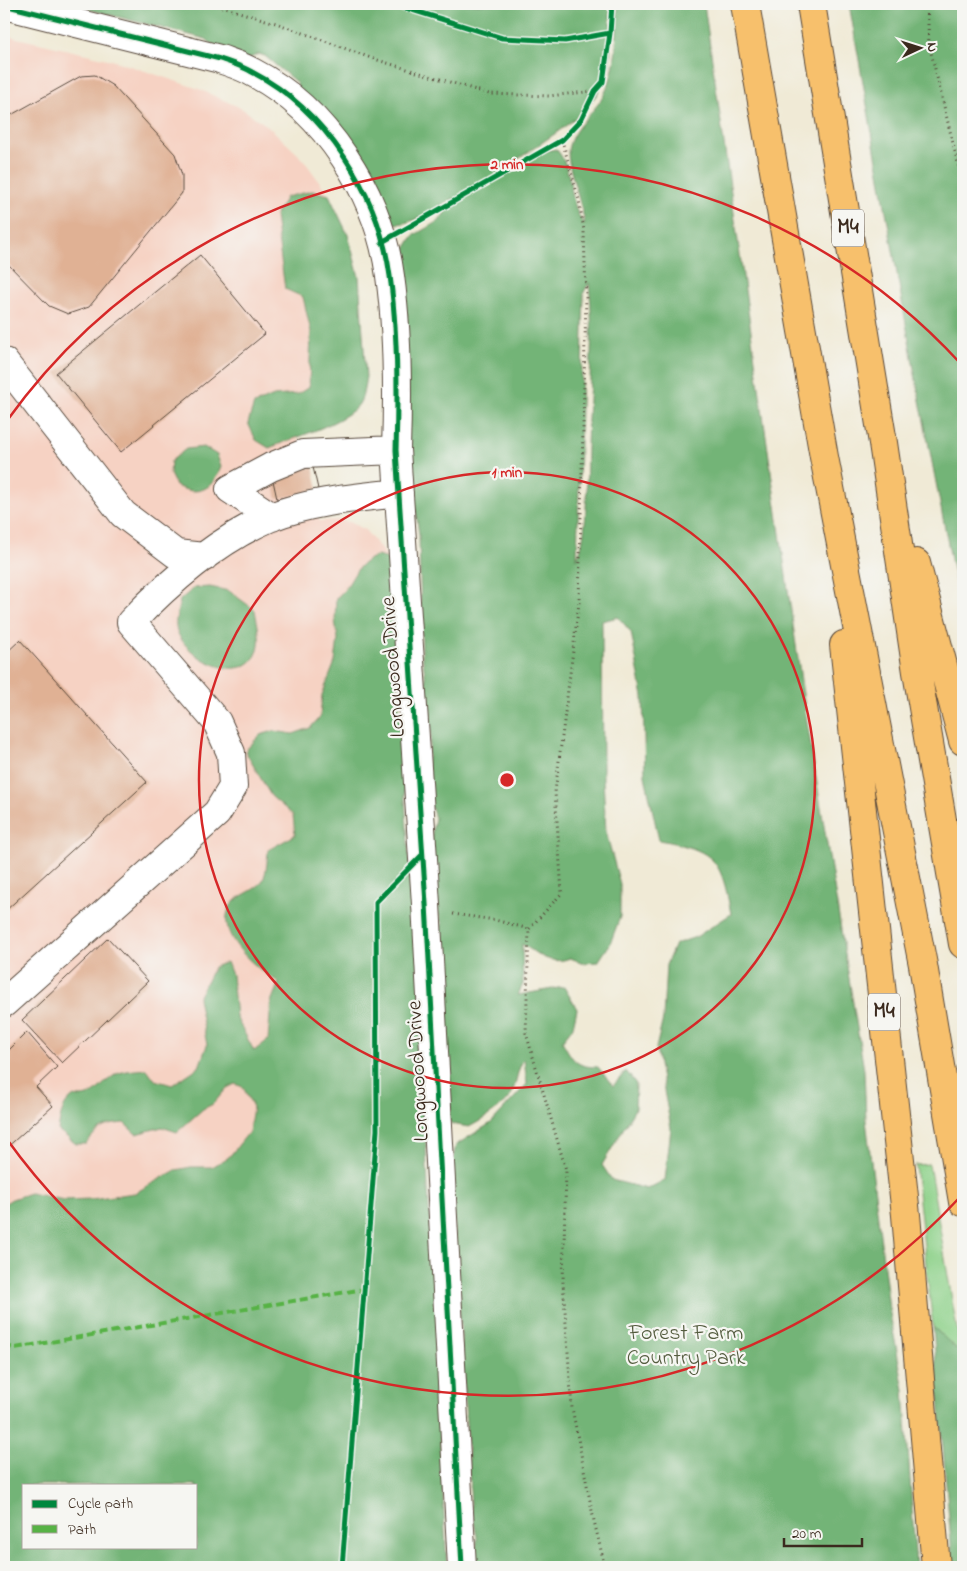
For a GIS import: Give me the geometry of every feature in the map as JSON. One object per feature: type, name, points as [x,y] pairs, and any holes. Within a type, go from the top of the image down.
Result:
[{"type":"highway","name":"M4","points":[[745,4],[824,457],[923,965],[963,1202]]},
{"type":"highway","name":"M4","points":[[812,8],[883,443],[917,672],[963,944]]},
{"type":"highway","name":"M4","points":[[883,443],[963,742]]},
{"type":"highway","name":"M4","points":[[824,457],[906,1215],[936,1567]]},
{"type":"street","name":"Longwood Drive","points":[[4,5],[220,59],[244,68],[292,98],[326,133],[340,150],[373,212],[390,274],[398,397],[396,450],[398,493],[426,904],[462,1567]]},
{"type":"street","points":[[4,362],[123,514],[176,554],[204,557]]},
{"type":"street","points":[[272,517],[230,489],[303,454],[396,450]]},
{"type":"street","points":[[4,1003],[216,814],[233,787],[231,753],[217,722],[131,622],[160,592],[227,539],[272,517],[342,499],[398,493]]},
{"type":"path","points":[[212,4],[276,23],[371,58],[489,94],[550,96],[595,91]]},
{"type":"path","points":[[927,4],[928,44],[963,185]]},
{"type":"path","points":[[562,140],[579,200],[584,231],[584,449],[579,603],[555,792],[562,893],[529,929],[526,1033],[566,1170],[563,1282],[572,1408],[594,1521],[606,1567]]},
{"type":"path","points":[[426,904],[448,913],[494,920],[529,929]]},
{"type":"shaded area","points":[[4,35],[112,60],[199,89],[241,108],[269,127],[303,159],[329,195],[348,235],[359,277],[366,377],[359,404],[342,418],[298,436],[306,468],[313,467],[318,489],[313,491],[319,521],[337,520],[350,522],[365,530],[389,559],[252,1181],[4,1223]]},
{"type":"green space","name":"Forest Farm Country Park","points":[[4,4],[610,4],[611,43],[609,63],[604,81],[596,95],[573,120],[504,170],[516,166],[532,153],[556,149],[566,166],[576,207],[585,225],[570,167],[568,151],[576,130],[601,100],[611,78],[615,54],[617,4],[704,4],[807,722],[864,1070],[866,1120],[889,1308],[904,1390],[916,1567],[476,1567],[477,1537],[471,1506],[451,1167],[456,1145],[491,1123],[527,1084],[524,1059],[512,1093],[505,1103],[493,1112],[469,1127],[452,1124],[444,1117],[438,945],[442,924],[429,886],[432,832],[435,818],[428,797],[426,771],[431,736],[430,710],[422,654],[419,535],[406,433],[399,278],[403,252],[413,236],[440,220],[454,198],[415,220],[398,224],[390,223],[368,171],[346,134],[326,114],[297,91],[297,83],[265,56],[259,54],[243,61],[223,53],[206,39],[75,6],[56,9]],"holes":[[[589,283],[591,345],[586,505],[581,548],[577,559],[584,292]],[[618,617],[631,632],[643,697],[645,776],[659,840],[693,848],[713,860],[724,881],[731,914],[696,937],[675,944],[666,965],[663,1019],[656,1048],[671,1128],[665,1180],[647,1189],[612,1180],[602,1165],[635,1109],[636,1084],[626,1071],[613,1086],[598,1067],[584,1066],[572,1058],[562,1041],[573,1027],[577,1009],[564,987],[518,995],[523,984],[522,944],[550,960],[556,961],[570,958],[584,963],[598,962],[610,944],[620,917],[620,884],[606,832],[603,779],[602,621]]]},
{"type":"green space","points":[[849,4],[963,4],[963,621],[916,380]]},
{"type":"green space","points":[[312,191],[329,195],[348,235],[359,277],[366,377],[361,401],[353,411],[304,435],[269,448],[256,440],[248,423],[254,404],[274,396],[298,394],[309,387],[311,332],[303,297],[285,289],[275,216],[286,197]]},
{"type":"green space","points":[[204,447],[217,455],[221,467],[214,481],[209,486],[198,491],[176,486],[170,474],[171,461],[186,449]]},
{"type":"green space","points":[[377,556],[389,559],[410,873],[419,901],[421,1046],[432,1269],[439,1292],[442,1360],[439,1426],[447,1567],[4,1567],[4,1204],[30,1193],[64,1200],[91,1199],[135,1193],[176,1170],[191,1167],[212,1167],[229,1157],[249,1132],[253,1107],[243,1087],[235,1084],[227,1088],[213,1104],[203,1109],[177,1132],[162,1127],[136,1134],[124,1123],[106,1126],[94,1134],[86,1144],[76,1144],[58,1130],[62,1111],[70,1099],[74,1096],[88,1096],[119,1073],[147,1069],[155,1080],[172,1085],[199,1067],[207,1045],[198,998],[214,967],[227,962],[232,975],[236,1017],[254,1051],[268,1040],[271,1002],[279,982],[259,969],[239,949],[227,926],[227,915],[235,901],[257,887],[262,881],[268,850],[295,835],[293,815],[271,796],[245,751],[260,735],[274,731],[293,734],[310,728],[320,717],[322,695],[335,662],[338,639],[335,621],[336,598],[363,564]]},
{"type":"green space","points":[[210,587],[229,591],[255,610],[259,644],[256,655],[248,664],[236,668],[210,663],[187,647],[180,637],[176,623],[180,600],[194,588]]},
{"type":"green space","points":[[929,1164],[961,1353],[933,1327],[915,1165]]},
{"type":"green space","points":[[933,1327],[961,1353],[963,1365],[963,1567],[953,1567]]},
{"type":"building","points":[[95,75],[113,86],[175,154],[182,175],[182,193],[89,307],[68,314],[49,306],[4,260],[4,119],[81,76]]},
{"type":"building","points":[[200,255],[265,334],[121,452],[56,373]]},
{"type":"building","points":[[313,467],[318,489],[277,499],[272,476]]},
{"type":"building","points":[[20,640],[147,782],[4,912],[4,655]]},
{"type":"building","points":[[108,938],[148,981],[62,1063],[22,1020]]},
{"type":"building","points":[[27,1032],[57,1067],[36,1087],[53,1106],[4,1150],[4,1055]]},
{"type":"marked path","points":[[4,1346],[15,1348],[364,1289]]},
{"type":"cycle path","points":[[393,4],[502,38],[565,41],[610,33],[612,4]]},
{"type":"cycle path","points":[[4,5],[220,59],[248,70],[279,88],[303,108],[345,158],[361,185],[384,245],[393,298],[396,341],[396,450],[426,904],[462,1567]]},
{"type":"cycle path","points":[[382,242],[562,140],[581,120],[595,91],[603,82],[610,33]]},
{"type":"cycle path","points":[[342,1567],[377,1130],[376,902],[422,855]]}]
